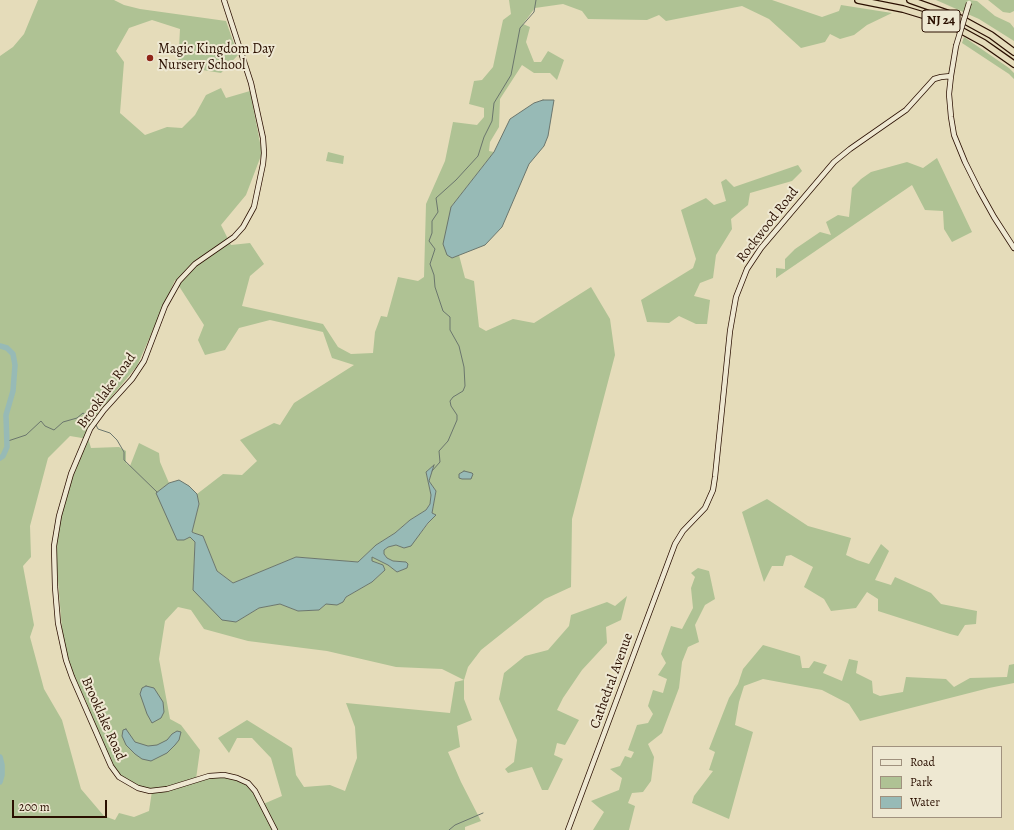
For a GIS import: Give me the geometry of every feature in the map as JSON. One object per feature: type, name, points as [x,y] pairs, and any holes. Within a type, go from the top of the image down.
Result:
[{"type":"highway","name":"NJ 24","points":[[858,0],[903,9],[953,26],[984,43],[1014,64]]},
{"type":"highway","name":"NJ 24","points":[[910,0],[958,17],[991,35],[1014,52]]},
{"type":"street","name":"Brooklake Road","points":[[224,0],[251,83],[264,146],[263,164],[254,207],[243,227],[234,237],[195,264],[179,281],[165,306],[144,361],[132,379],[93,425],[71,474],[58,516],[54,546],[55,587],[58,623],[66,660],[72,678],[111,766],[119,777],[138,788],[150,791],[167,789],[210,776],[224,775],[237,778],[248,783],[255,791],[275,830]]},
{"type":"street","points":[[969,1],[956,46],[951,76],[949,94],[952,129],[958,146],[992,214],[1014,248]]},
{"type":"street","name":"Rockwood Road","points":[[678,539],[682,531],[705,508],[713,490],[730,331],[736,297],[747,268],[761,248],[834,162],[903,112],[934,79],[951,76]]},
{"type":"street","name":"Cathedral Avenue","points":[[568,830],[678,539]]},
{"type":"green space","points":[[38,0],[114,0],[124,5],[140,9],[226,21],[238,55],[221,73],[178,66],[180,29],[152,20],[129,28],[116,51],[124,62],[120,113],[145,135],[167,127],[182,128],[195,115],[206,95],[221,88],[226,98],[250,91],[262,153],[246,195],[221,225],[231,245],[250,243],[264,264],[250,276],[242,306],[323,324],[338,347],[351,354],[373,353],[375,332],[381,316],[387,317],[398,277],[418,281],[424,277],[426,204],[445,161],[453,122],[477,125],[484,117],[484,108],[469,104],[474,81],[482,80],[493,67],[503,20],[511,14],[509,0],[772,0],[822,17],[839,11],[841,5],[892,13],[867,25],[854,35],[840,39],[830,34],[825,42],[801,48],[769,19],[742,6],[666,21],[659,15],[647,20],[588,19],[582,11],[563,4],[535,8],[523,24],[530,27],[526,42],[534,62],[541,62],[548,51],[564,60],[557,80],[550,73],[534,73],[522,65],[500,99],[499,127],[490,142],[489,151],[494,152],[451,207],[452,258],[459,255],[465,278],[474,281],[479,327],[486,331],[513,319],[534,323],[591,287],[610,319],[615,355],[572,519],[571,587],[545,599],[481,650],[468,667],[464,680],[464,699],[472,720],[457,726],[460,747],[448,752],[461,782],[481,821],[465,827],[465,830],[0,830],[0,56],[13,47],[24,34]],"holes":[[[175,280],[204,325],[198,340],[205,355],[225,350],[239,328],[270,320],[323,332],[332,358],[354,365],[294,403],[280,425],[274,423],[240,440],[257,461],[242,475],[223,474],[197,494],[199,504],[192,532],[203,536],[217,571],[233,583],[296,557],[358,562],[376,545],[426,510],[430,504],[431,495],[426,472],[433,466],[429,481],[436,491],[432,513],[435,515],[420,534],[404,548],[396,545],[388,547],[384,550],[384,554],[387,558],[393,561],[406,562],[407,568],[397,572],[388,565],[372,557],[372,561],[383,565],[385,570],[372,582],[345,599],[333,604],[326,604],[319,610],[298,611],[280,604],[259,608],[236,622],[193,590],[195,542],[157,492],[169,483],[160,462],[159,453],[139,443],[130,466],[126,463],[126,451],[119,447],[91,448],[88,438],[94,418],[137,366]],[[70,436],[88,439],[71,481],[60,520],[57,546],[57,569],[63,641],[72,671],[86,701],[113,768],[128,784],[152,791],[149,811],[134,817],[119,813],[115,820],[104,816],[81,789],[62,720],[44,689],[30,637],[34,625],[23,566],[31,557],[30,526],[48,458]],[[178,607],[191,610],[204,629],[248,641],[327,651],[396,667],[442,669],[464,680],[455,682],[450,713],[346,703],[355,727],[357,758],[345,791],[330,785],[304,787],[296,775],[292,748],[247,720],[218,738],[229,753],[237,738],[252,738],[271,758],[282,796],[261,805],[251,786],[241,780],[221,775],[196,779],[200,750],[181,725],[170,719],[159,659],[165,621]]]},
{"type":"green space","points":[[936,0],[977,1],[995,16],[1010,23],[1014,28],[1014,41],[979,19]]},
{"type":"green space","points":[[988,0],[1014,0],[1014,11],[1010,13],[1003,12]]},
{"type":"green space","points":[[964,37],[1009,68],[1014,73],[1014,79],[1009,74],[962,43]]},
{"type":"green space","points":[[328,152],[344,156],[343,164],[326,161]]},
{"type":"green space","points":[[937,158],[972,232],[952,242],[944,229],[943,211],[925,210],[912,185],[776,278],[776,268],[785,269],[785,259],[795,249],[820,232],[831,235],[826,222],[838,215],[849,217],[852,188],[861,179],[871,172],[907,162],[923,168]]},
{"type":"green space","points":[[798,165],[802,171],[792,181],[750,193],[748,205],[731,219],[732,229],[716,255],[713,278],[700,283],[694,296],[710,300],[707,324],[696,324],[679,316],[669,323],[647,322],[641,300],[693,268],[696,259],[681,210],[706,198],[714,205],[726,201],[721,182],[726,179],[734,187]]},
{"type":"green space","points":[[767,499],[808,526],[851,538],[846,555],[857,560],[869,564],[881,544],[889,551],[875,580],[891,585],[895,577],[931,593],[941,604],[977,611],[976,624],[965,625],[958,636],[950,634],[878,611],[878,599],[867,592],[856,608],[831,611],[824,599],[804,587],[813,567],[791,555],[786,556],[783,566],[772,566],[764,582],[742,512]]},
{"type":"green space","points":[[698,568],[709,571],[715,599],[705,605],[695,625],[699,642],[688,647],[682,662],[679,688],[662,733],[648,744],[654,757],[651,781],[643,792],[632,793],[628,803],[635,806],[629,830],[593,830],[604,812],[591,801],[619,790],[622,778],[610,769],[620,766],[625,756],[631,758],[634,752],[628,750],[637,725],[648,723],[653,714],[648,706],[653,690],[663,693],[667,679],[658,675],[666,663],[661,654],[671,626],[682,629],[693,608],[691,588],[695,577],[691,573]]},
{"type":"green space","points":[[627,596],[621,620],[606,627],[607,643],[582,670],[563,698],[557,710],[579,720],[565,745],[557,743],[554,755],[563,759],[548,790],[542,790],[532,767],[508,773],[505,769],[514,762],[517,740],[499,699],[504,673],[525,656],[548,650],[569,626],[571,615],[607,602],[615,606]]},
{"type":"green space","points":[[763,645],[800,656],[802,668],[809,668],[814,661],[827,665],[823,673],[842,681],[849,659],[858,661],[856,673],[872,681],[873,693],[880,696],[903,692],[906,677],[946,679],[954,687],[970,678],[1007,677],[1009,665],[1014,664],[1014,683],[860,721],[849,704],[822,690],[763,679],[744,686],[739,702],[735,725],[753,732],[729,819],[692,803],[694,796],[713,771],[709,770],[715,752],[709,749],[729,698],[738,684],[743,669]]},
{"type":"water","points":[[543,100],[554,100],[548,136],[544,146],[529,164],[502,227],[485,245],[452,258],[447,255],[443,244],[451,207],[494,152],[510,119],[534,103]]},
{"type":"water","points":[[434,465],[429,481],[436,491],[432,513],[436,515],[428,523],[411,546],[404,548],[396,545],[388,547],[384,550],[384,554],[387,558],[393,561],[406,562],[408,564],[407,568],[397,572],[388,565],[372,557],[372,561],[383,565],[385,570],[372,582],[346,597],[343,602],[337,605],[326,604],[319,610],[298,611],[280,604],[259,608],[236,622],[222,620],[193,590],[195,542],[190,537],[184,540],[177,540],[156,493],[169,483],[179,480],[189,486],[197,494],[199,504],[192,532],[203,536],[217,571],[233,583],[296,557],[358,562],[376,545],[426,510],[430,504],[431,495],[426,472]]},
{"type":"water","points":[[464,471],[473,474],[471,479],[459,478],[459,474]]},
{"type":"water","points":[[146,686],[154,688],[163,702],[164,712],[161,718],[152,723],[140,694],[142,688]]},
{"type":"water","points":[[126,729],[135,742],[148,746],[157,745],[167,740],[177,731],[181,732],[179,740],[167,753],[151,761],[142,759],[126,745],[122,736],[123,730]]},
{"type":"waterway","points":[[432,471],[440,462],[439,451],[448,441],[457,420],[457,415],[451,406],[450,401],[453,397],[463,391],[465,386],[464,367],[459,346],[450,330],[450,317],[443,311],[435,287],[434,275],[430,264],[435,249],[429,241],[432,233],[432,221],[438,212],[436,198],[456,180],[478,156],[484,137],[492,121],[494,103],[511,75],[520,28],[534,12],[536,0]]},
{"type":"waterway","points":[[0,346],[7,348],[13,354],[15,365],[13,391],[6,415],[7,447],[3,456],[0,458]]},
{"type":"waterway","points":[[8,441],[26,435],[41,421],[45,426],[54,430],[63,422],[77,418],[83,413],[94,420]]},
{"type":"waterway","points":[[96,425],[98,429],[110,433],[117,440],[124,452],[124,460],[157,492]]},
{"type":"waterway","points":[[0,757],[2,765],[0,782]]},
{"type":"waterway","points":[[449,830],[455,825],[483,813]]},
{"type":"place","name":"Magic Kingdom Day Nursery School","points":[[150,58]]}]
